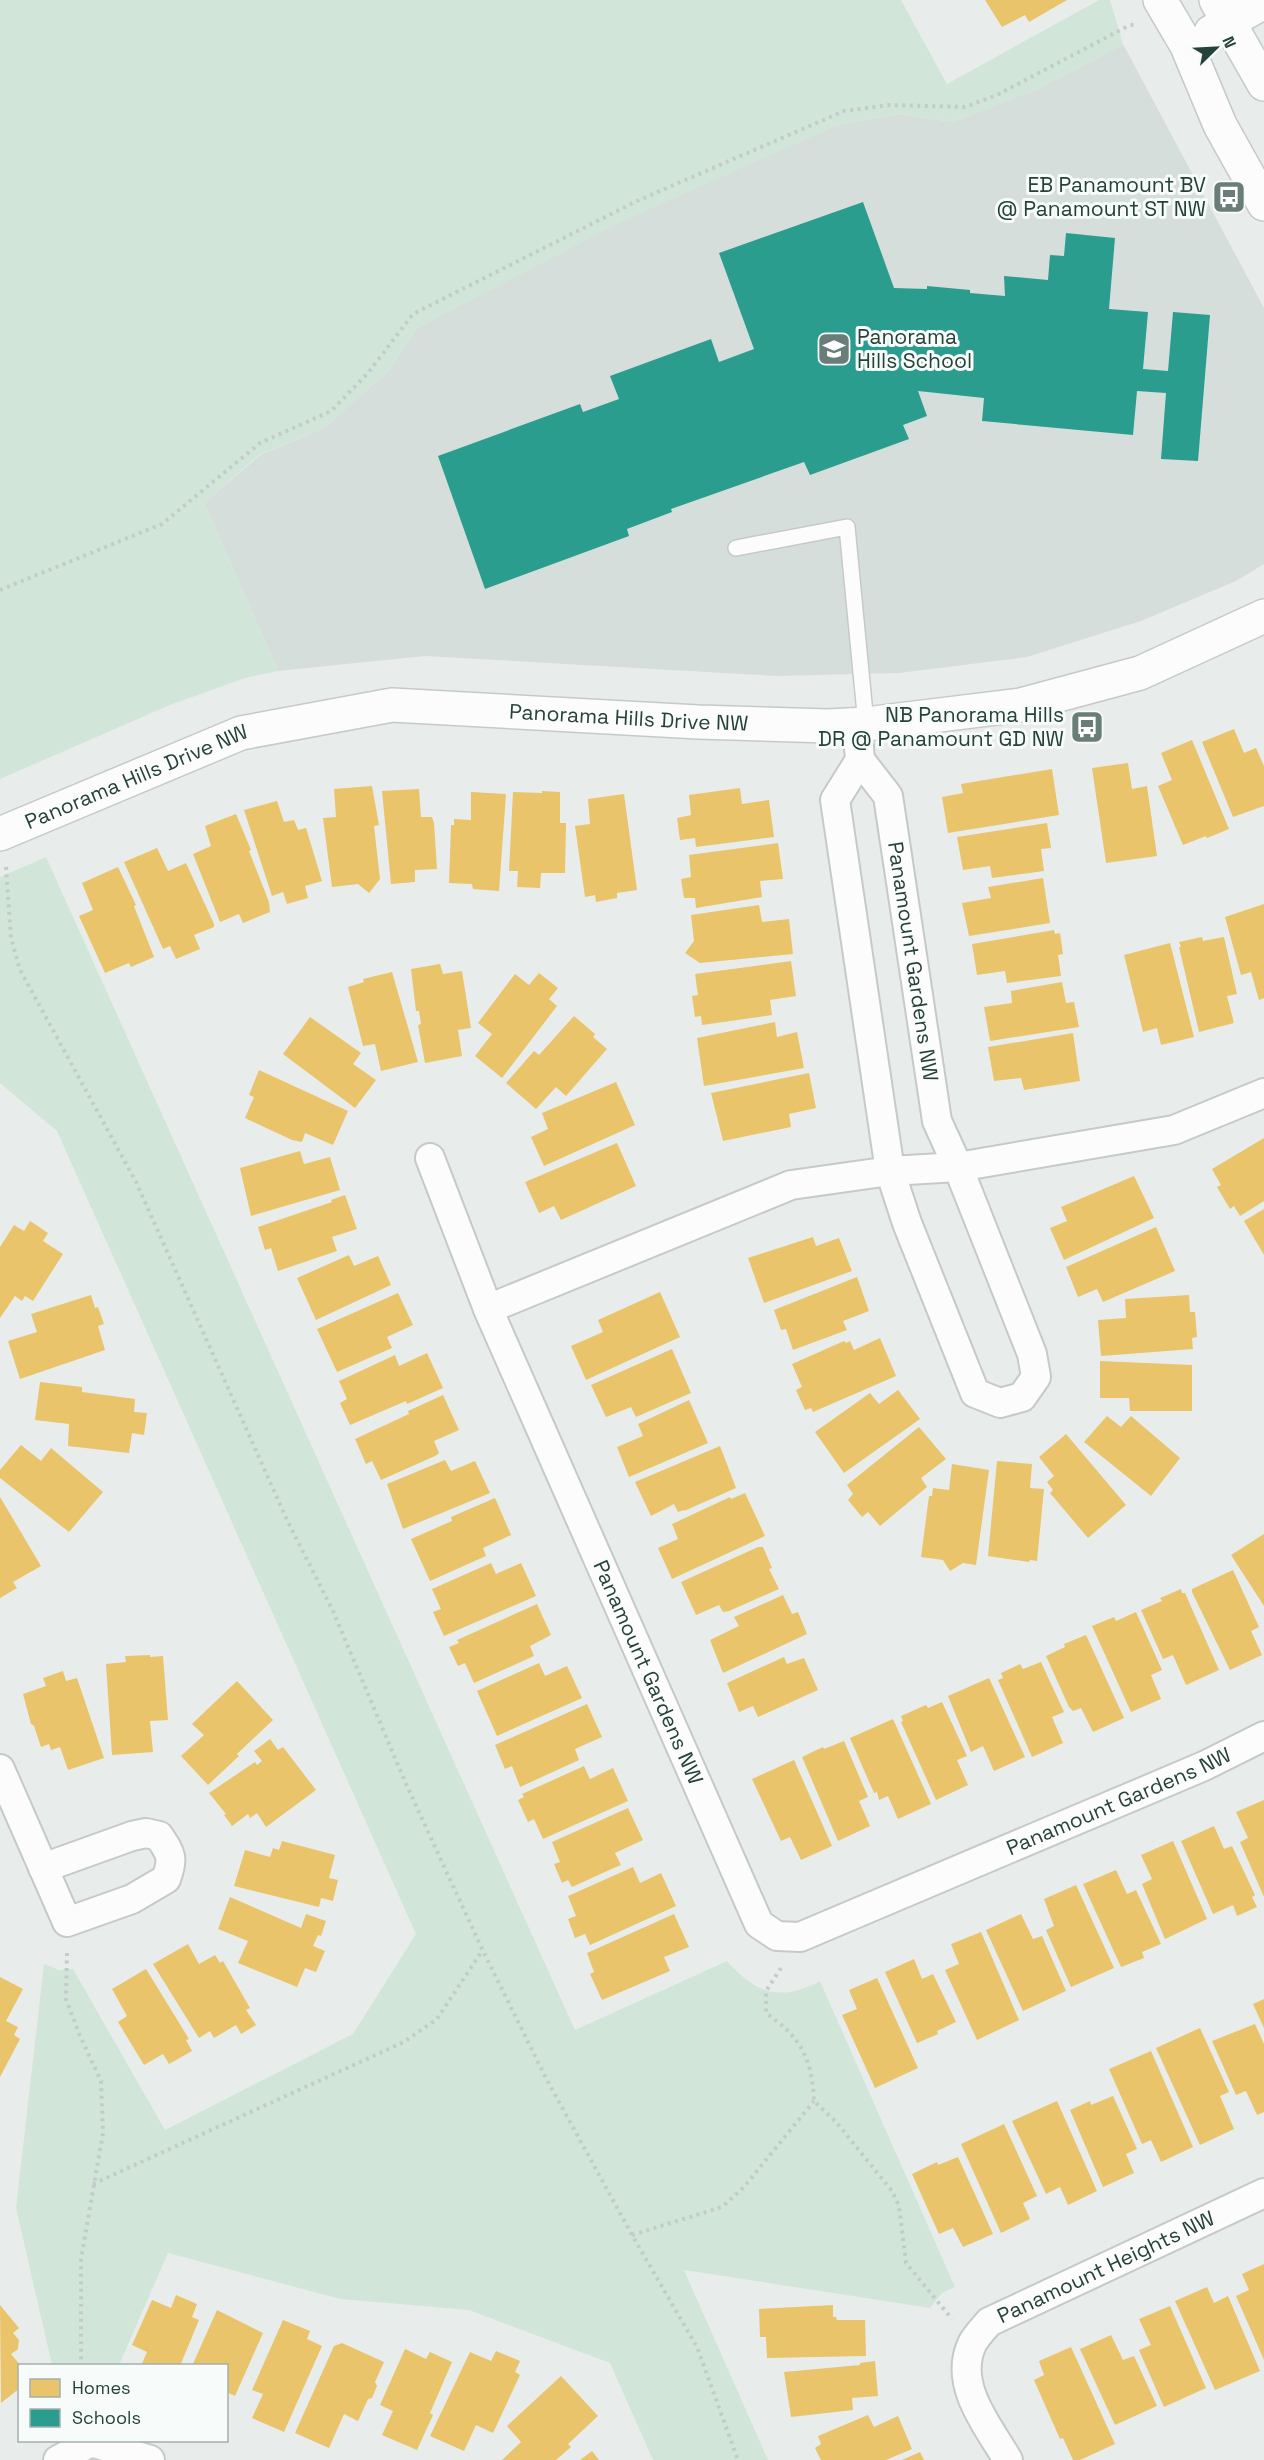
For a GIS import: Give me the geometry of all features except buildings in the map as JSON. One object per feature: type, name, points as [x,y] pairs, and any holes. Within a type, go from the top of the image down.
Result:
[{"type":"street","points":[[1187,46],[1222,11],[1264,2]]},
{"type":"street","points":[[1151,11],[1187,46],[1220,125],[1264,204]]},
{"type":"street","points":[[1222,11],[1264,84]]},
{"type":"street","name":"Panorama Hills Drive NW","points":[[0,834],[241,733],[392,705],[698,722],[861,725],[1021,705],[1129,676],[1264,616]]},
{"type":"street","points":[[861,725],[860,760],[835,800],[890,1171]]},
{"type":"street","name":"Panamount Gardens NW","points":[[860,760],[888,796],[937,1121],[958,1167],[1032,1354],[1036,1377],[1022,1398],[1000,1404],[975,1393],[907,1223],[890,1171]]},
{"type":"street","points":[[488,1309],[695,1222],[791,1185],[890,1171],[958,1167],[1174,1130],[1264,1093]]},
{"type":"street","name":"Panamount Gardens NW","points":[[430,1158],[488,1309],[759,1924],[777,1936],[800,1937],[1204,1766],[1264,1736]]},
{"type":"street","points":[[0,1769],[43,1868],[67,1922],[132,1899],[166,1879],[171,1865],[170,1852],[159,1836],[146,1833],[43,1868]]},
{"type":"street","name":"Panamount Heights NW","points":[[972,2343],[990,2322],[1264,2193]]},
{"type":"street","points":[[972,2343],[966,2369],[970,2395],[1008,2460]]},
{"type":"street","points":[[58,2460],[91,2442],[150,2460]]},
{"type":"lane","points":[[736,548],[847,527],[861,725]]},
{"type":"path","points":[[0,590],[162,524],[261,443],[331,411],[368,373],[413,314],[637,201],[844,111],[890,105],[965,107],[997,95],[1128,26],[1151,11]]},
{"type":"path","points":[[6,865],[11,938],[20,970],[136,1182],[287,1520],[333,1611],[406,1784],[483,1951],[546,2078],[632,2235],[697,2347],[738,2460]]},
{"type":"path","points":[[67,1922],[66,1999],[101,2081],[104,2133],[81,2259],[81,2364]]},
{"type":"path","points":[[632,2235],[722,2207],[744,2187],[814,2101],[813,2076],[806,2054],[786,2027],[766,2013],[766,1991],[800,1937]]},
{"type":"path","points":[[93,2184],[404,2042],[437,2019],[483,1951]]},
{"type":"path","points":[[814,2101],[837,2123],[892,2191],[899,2206],[906,2263],[972,2343]]},
{"type":"shaded area","name":"Panorama Hills School","points":[[1123,44],[1264,308],[1264,564],[1236,581],[1141,621],[1027,657],[899,673],[777,676],[425,656],[278,671],[204,503],[260,455],[324,428],[389,370],[417,328],[626,218],[837,125],[900,114],[953,122],[1040,88]]},
{"type":"green space","points":[[0,0],[901,0],[947,84],[1099,0],[1110,0],[1123,44],[1040,88],[953,122],[900,114],[837,125],[619,223],[417,328],[389,370],[324,428],[259,455],[204,503],[278,671],[245,678],[170,705],[0,779]]},
{"type":"green space","points":[[46,857],[575,2030],[727,1961],[748,1981],[770,1991],[781,1993],[793,1991],[820,1981],[955,2287],[942,2293],[930,2308],[684,2270],[768,2460],[653,2460],[610,2363],[469,2310],[340,2299],[168,2253],[119,2364],[52,2364],[16,2208],[44,1964],[59,1970],[73,1969],[165,2130],[353,2034],[416,1934],[57,1131],[0,1083],[0,877]]},
{"type":"place","name":"EB Panamount BV @ Panamount ST NW","points":[[1229,197]]},
{"type":"place","name":"Panorama Hills School","points":[[834,349]]},
{"type":"place","name":"NB Panorama Hills DR @ Panamount GD NW","points":[[1087,727]]}]
